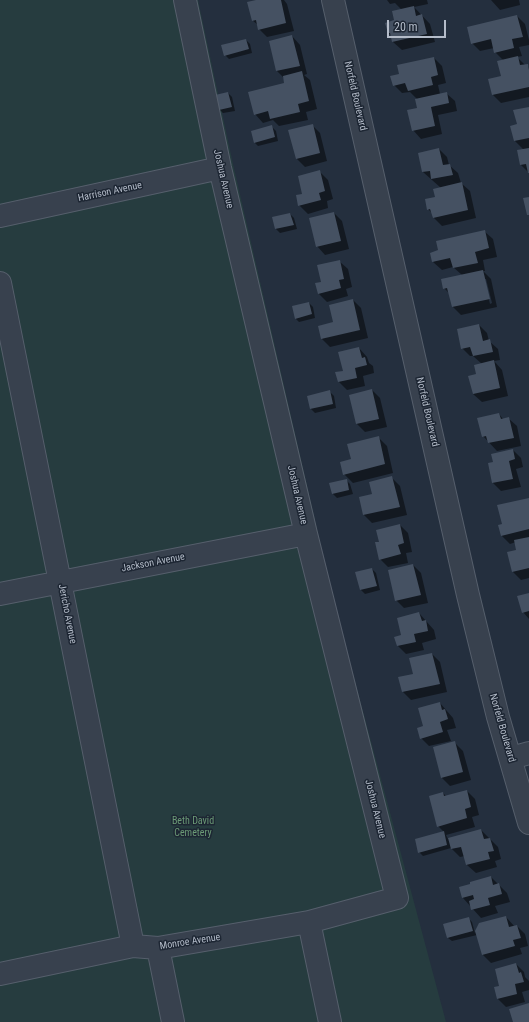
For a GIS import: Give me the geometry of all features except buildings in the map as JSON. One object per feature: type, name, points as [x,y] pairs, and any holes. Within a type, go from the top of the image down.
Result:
[{"type":"street","name":"Joshua Avenue","points":[[185,0],[220,168],[306,534],[397,898],[309,922]]},
{"type":"street","name":"Norfeld Boulevard","points":[[333,0],[468,595],[498,717],[520,755],[529,823]]},
{"type":"street","name":"Harrison Avenue","points":[[0,216],[220,168]]},
{"type":"street","name":"Jericho Avenue","points":[[0,282],[133,946]]},
{"type":"street","name":"Jackson Avenue","points":[[0,594],[60,581],[306,534]]},
{"type":"street","name":"Monroe Avenue","points":[[0,974],[133,946],[158,948],[309,922]]},
{"type":"street","points":[[309,922],[330,1022]]},
{"type":"street","points":[[158,948],[173,1022]]},
{"type":"green space","name":"Beth David Cemetery","points":[[0,0],[198,0],[233,164],[334,603],[446,1022],[0,1022]]}]
